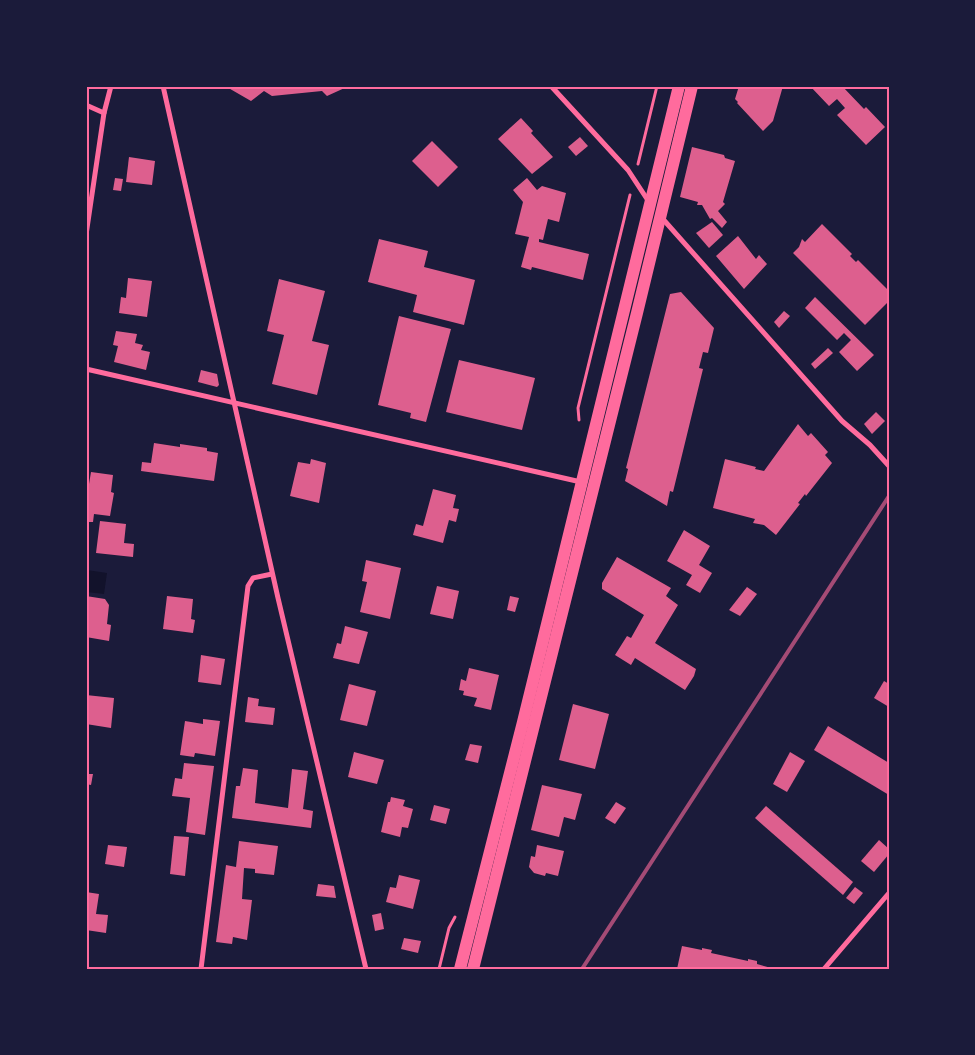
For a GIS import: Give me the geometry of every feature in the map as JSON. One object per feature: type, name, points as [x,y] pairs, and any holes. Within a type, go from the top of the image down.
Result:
[{"type":"main road","points":[[460,969],[679,86]]},
{"type":"main road","points":[[473,969],[692,86]]},
{"type":"street","points":[[86,235],[104,114],[111,86]]},
{"type":"street","points":[[163,86],[272,574],[366,969]]},
{"type":"street","points":[[551,86],[628,170],[650,203],[673,232],[842,421],[870,445],[889,466]]},
{"type":"street","points":[[86,105],[104,114]]},
{"type":"street","points":[[86,369],[582,482]]},
{"type":"street","points":[[201,969],[248,586],[253,578],[272,574]]},
{"type":"street","points":[[824,969],[889,893]]},
{"type":"shaded area","points":[[87,570],[107,573],[104,594],[86,592]]},
{"type":"building","points":[[225,86],[349,86],[327,96],[322,91],[272,96],[264,91],[251,101]]},
{"type":"building","points":[[739,86],[783,86],[773,121],[763,131],[737,103],[735,99]]},
{"type":"building","points":[[810,86],[842,86],[885,127],[866,145],[837,115],[845,108],[837,99],[829,106]]},
{"type":"building","points":[[521,118],[533,131],[531,133],[553,157],[532,174],[498,139]]},
{"type":"building","points":[[580,137],[588,146],[576,156],[568,147]]},
{"type":"building","points":[[432,141],[458,167],[438,187],[412,161]]},
{"type":"building","points":[[692,147],[724,155],[725,158],[735,161],[723,202],[725,204],[718,211],[727,222],[722,228],[712,218],[710,219],[702,205],[697,205],[698,202],[680,197]]},
{"type":"building","points":[[129,157],[155,161],[152,185],[126,182]]},
{"type":"building","points":[[115,178],[123,179],[121,191],[113,190]]},
{"type":"building","points":[[527,178],[537,190],[542,186],[566,193],[559,222],[548,219],[543,240],[539,239],[539,242],[589,254],[583,280],[532,267],[531,270],[521,267],[529,237],[515,234],[523,202],[513,190]]},
{"type":"building","points":[[712,222],[723,235],[709,248],[696,233]]},
{"type":"building","points":[[822,224],[852,254],[850,256],[856,262],[858,260],[889,291],[889,301],[865,325],[793,253],[799,247],[802,239],[805,242]]},
{"type":"building","points":[[738,236],[756,259],[759,255],[767,264],[744,289],[716,256]]},
{"type":"building","points":[[379,239],[428,251],[424,267],[475,280],[464,325],[413,312],[417,295],[368,282]]},
{"type":"building","points":[[128,278],[152,281],[147,317],[119,313],[121,297],[126,298]]},
{"type":"building","points":[[279,279],[325,291],[312,341],[329,345],[317,395],[272,384],[284,335],[267,331]]},
{"type":"building","points":[[681,292],[714,328],[708,353],[703,352],[699,368],[703,369],[673,492],[670,491],[667,506],[625,481],[628,469],[626,468],[670,294]]},
{"type":"building","points":[[815,297],[874,355],[857,371],[839,352],[851,340],[844,333],[837,340],[805,308]]},
{"type":"building","points":[[784,311],[790,316],[779,328],[774,322]]},
{"type":"building","points":[[399,316],[451,329],[426,422],[410,418],[411,413],[378,405]]},
{"type":"building","points":[[116,331],[137,334],[135,343],[143,345],[141,350],[150,352],[146,370],[114,362],[118,346],[113,345]]},
{"type":"building","points":[[828,348],[833,353],[815,369],[811,364]]},
{"type":"building","points":[[459,360],[535,378],[522,430],[446,412]]},
{"type":"building","points":[[201,370],[217,374],[219,385],[217,387],[198,382]]},
{"type":"building","points":[[876,412],[885,421],[872,434],[864,424]]},
{"type":"building","points":[[798,424],[808,436],[811,433],[828,452],[825,455],[832,463],[806,496],[805,494],[798,503],[800,504],[776,535],[764,525],[753,523],[755,519],[713,508],[725,459],[764,471]]},
{"type":"building","points":[[154,443],[180,447],[180,444],[207,448],[207,451],[218,453],[214,481],[141,471],[142,462],[151,463]]},
{"type":"building","points":[[311,459],[326,463],[319,503],[290,496],[298,462],[310,464]]},
{"type":"building","points":[[91,472],[113,475],[111,492],[114,493],[110,516],[94,514],[93,522],[86,522],[86,502]]},
{"type":"building","points":[[433,489],[456,495],[453,508],[459,509],[456,522],[449,520],[443,543],[413,535],[416,524],[423,526]]},
{"type":"building","points":[[100,521],[126,524],[124,543],[134,544],[133,557],[96,553]]},
{"type":"building","points":[[684,530],[710,546],[699,565],[712,573],[700,593],[686,585],[692,575],[667,561]]},
{"type":"building","points":[[617,557],[671,588],[666,596],[678,605],[655,643],[696,669],[685,690],[635,658],[631,665],[615,655],[627,636],[631,638],[644,615],[602,589],[602,583]]},
{"type":"building","points":[[366,560],[401,568],[390,619],[360,612],[367,582],[362,581]]},
{"type":"building","points":[[437,586],[459,591],[453,619],[430,614]]},
{"type":"building","points":[[747,587],[757,594],[740,616],[729,610]]},
{"type":"building","points":[[86,596],[105,599],[109,605],[107,624],[111,625],[109,641],[86,637]]},
{"type":"building","points":[[167,596],[193,599],[191,619],[195,620],[193,633],[163,629]]},
{"type":"building","points":[[510,596],[519,598],[515,612],[507,610]]},
{"type":"building","points":[[345,626],[368,632],[359,664],[333,658],[337,643],[341,644]]},
{"type":"building","points":[[201,655],[225,659],[221,685],[198,682]]},
{"type":"building","points":[[469,668],[499,675],[491,710],[474,706],[477,698],[463,695],[464,691],[459,690],[461,679],[466,681]]},
{"type":"building","points":[[884,681],[889,684],[889,707],[874,698]]},
{"type":"building","points":[[349,684],[376,691],[367,726],[340,720]]},
{"type":"building","points":[[86,695],[114,698],[111,728],[86,724]]},
{"type":"building","points":[[248,697],[259,699],[258,706],[275,708],[273,725],[245,722]]},
{"type":"building","points":[[573,704],[609,714],[595,769],[559,760]]},
{"type":"building","points":[[203,719],[220,721],[215,756],[195,753],[194,757],[180,755],[185,721],[203,724]]},
{"type":"building","points":[[828,726],[889,763],[889,795],[814,750]]},
{"type":"building","points":[[470,744],[482,746],[478,763],[465,760]]},
{"type":"building","points":[[354,752],[384,760],[377,784],[348,777]]},
{"type":"building","points":[[790,752],[805,761],[787,792],[773,784]]},
{"type":"building","points":[[184,763],[214,766],[205,835],[186,832],[190,798],[172,796],[175,778],[182,779]]},
{"type":"building","points":[[243,768],[258,770],[255,803],[288,808],[292,769],[308,771],[303,809],[313,811],[311,828],[232,818],[236,786],[240,786]]},
{"type":"building","points":[[86,774],[93,774],[91,785],[86,784]]},
{"type":"building","points":[[542,785],[582,794],[575,820],[564,817],[559,837],[531,830]]},
{"type":"building","points":[[391,797],[405,800],[403,806],[413,809],[408,828],[402,827],[400,837],[381,832],[388,802],[390,802]]},
{"type":"building","points":[[616,802],[626,808],[615,824],[605,818]]},
{"type":"building","points":[[434,805],[450,809],[446,824],[430,820]]},
{"type":"building","points":[[766,806],[853,882],[843,895],[755,818]]},
{"type":"building","points":[[174,836],[189,837],[185,876],[170,874]]},
{"type":"building","points":[[879,840],[889,849],[889,854],[874,872],[861,861]]},
{"type":"building","points":[[239,841],[278,846],[274,875],[255,873],[255,869],[244,868],[242,899],[252,900],[247,940],[233,937],[232,944],[216,942],[226,865],[236,867]]},
{"type":"building","points":[[108,845],[127,847],[124,867],[105,864]]},
{"type":"building","points":[[537,845],[564,851],[558,876],[546,873],[545,876],[534,873],[529,867],[531,856],[535,857]]},
{"type":"building","points":[[399,875],[420,880],[413,909],[386,902],[390,887],[396,888]]},
{"type":"building","points":[[318,884],[334,886],[336,898],[316,896]]},
{"type":"building","points":[[855,887],[863,893],[854,904],[846,898]]},
{"type":"building","points":[[86,892],[99,894],[96,914],[108,915],[106,933],[86,930]]},
{"type":"building","points":[[381,913],[384,929],[375,931],[372,915]]},
{"type":"building","points":[[404,938],[421,941],[418,953],[401,949]]},
{"type":"building","points":[[682,946],[712,950],[711,953],[748,961],[748,959],[757,961],[757,964],[775,969],[677,969]]},
{"type":"railway","points":[[582,969],[889,496]]}]
